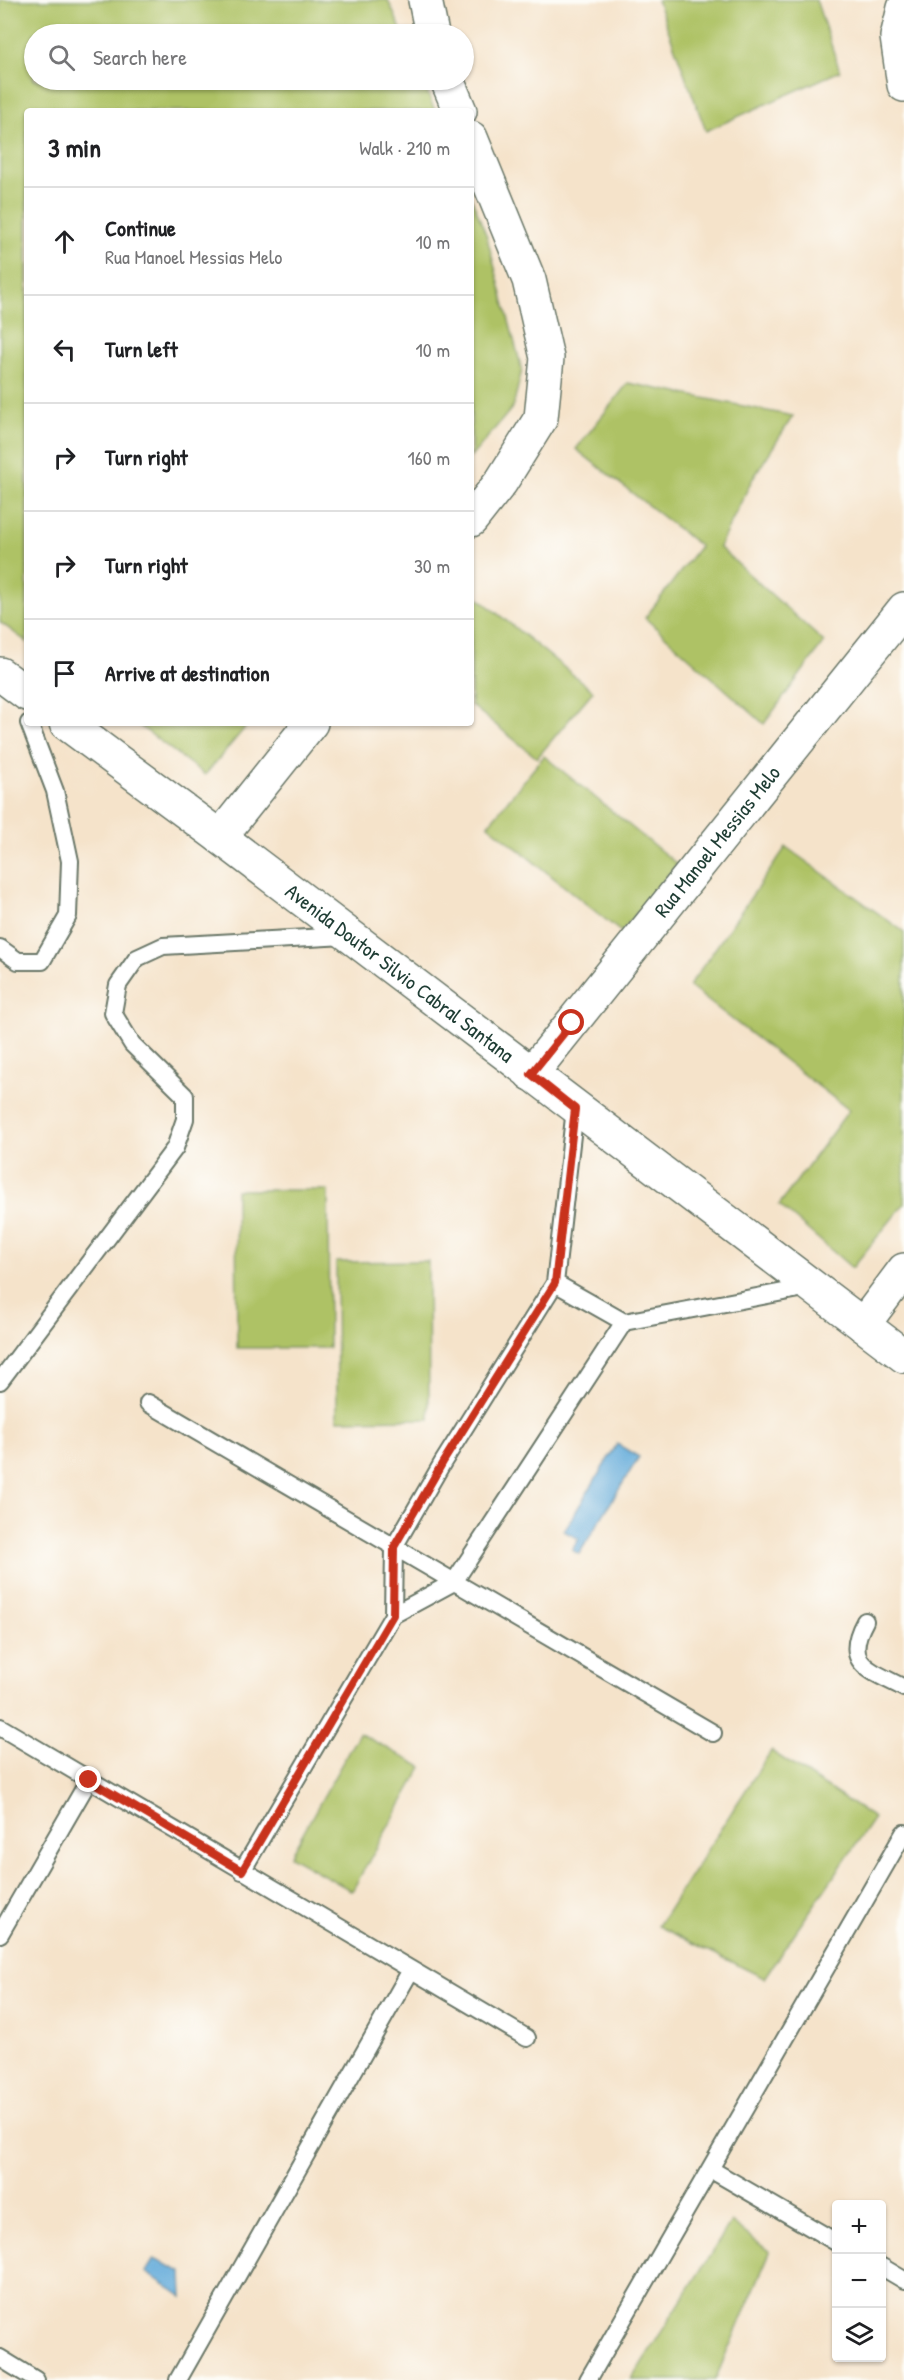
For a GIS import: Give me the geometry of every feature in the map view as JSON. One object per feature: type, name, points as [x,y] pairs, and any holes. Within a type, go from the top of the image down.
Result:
[{"type":"street","points":[[425,0],[430,24]]},
{"type":"street","points":[[904,8],[897,37],[904,86]]},
{"type":"street","points":[[451,90],[459,108]]},
{"type":"street","points":[[474,145],[529,280],[547,358],[541,418],[501,482],[474,516]]},
{"type":"street","name":"Rua Manoel Messias Melo","points":[[531,1074],[904,609]]},
{"type":"street","name":"Avenida Doutor Silvio Cabral Santana","points":[[70,726],[220,837],[575,1109],[904,1356]]},
{"type":"street","points":[[220,837],[309,726]]},
{"type":"street","points":[[863,1325],[904,1270]]},
{"type":"lane","points":[[14,685],[24,709]]},
{"type":"lane","points":[[0,948],[18,961],[42,961],[68,916],[70,861],[54,791],[30,726]]},
{"type":"lane","points":[[0,1382],[175,1148],[185,1119],[185,1096],[132,1044],[113,1013],[118,985],[136,958],[163,946],[350,936]]},
{"type":"lane","points":[[242,1871],[393,1615],[394,1547],[443,1462],[555,1283],[575,1109]]},
{"type":"lane","points":[[555,1283],[624,1323],[810,1287]]},
{"type":"lane","points":[[393,1615],[454,1582],[624,1323]]},
{"type":"lane","points":[[148,1403],[713,1733]]},
{"type":"lane","points":[[865,1621],[856,1637],[856,1653],[861,1664],[904,1688]]},
{"type":"lane","points":[[0,1727],[527,2038]]},
{"type":"lane","points":[[0,1934],[89,1780]]},
{"type":"lane","points":[[588,2380],[902,1841]]},
{"type":"lane","points":[[178,2380],[411,1970]]},
{"type":"lane","points":[[710,2169],[832,2239]]},
{"type":"lane","points":[[886,2269],[904,2280]]},
{"type":"lane","points":[[0,2358],[36,2380]]},
{"type":"green space","points":[[0,0],[388,0],[399,24],[24,24],[24,90],[426,90],[434,108],[24,108],[24,640],[0,622]]},
{"type":"green space","points":[[657,0],[816,0],[840,71],[706,131]]},
{"type":"green space","points":[[474,204],[486,234],[522,370],[513,407],[474,453]]},
{"type":"green space","points":[[628,383],[793,416],[752,480],[719,547],[824,642],[764,724],[645,618],[700,546],[576,449]]},
{"type":"green space","points":[[474,594],[593,691],[537,758],[474,707]]},
{"type":"green space","points":[[140,726],[246,726],[205,775]]},
{"type":"green space","points":[[544,756],[677,864],[621,932],[488,825]]},
{"type":"green space","points":[[786,847],[904,932],[904,1204],[852,1268],[779,1205],[849,1110],[689,986]]},
{"type":"green space","points":[[236,1190],[328,1190],[329,1348],[237,1348]]},
{"type":"green space","points":[[428,1261],[429,1419],[337,1420],[336,1262]]},
{"type":"green space","points":[[359,1733],[422,1767],[352,1891],[290,1856]]},
{"type":"green space","points":[[771,1751],[874,1818],[764,1978],[658,1926]]},
{"type":"green space","points":[[731,2222],[770,2252],[715,2380],[631,2380]]},
{"type":"water","points":[[617,1444],[639,1457],[579,1554],[572,1550],[579,1539],[564,1531]]},
{"type":"water","points":[[154,2259],[182,2272],[183,2297],[146,2272]]},
{"type":"route","points":[[89,1780],[242,1871],[393,1615],[394,1547],[443,1462],[555,1283],[575,1109],[531,1074],[572,1023]]}]
